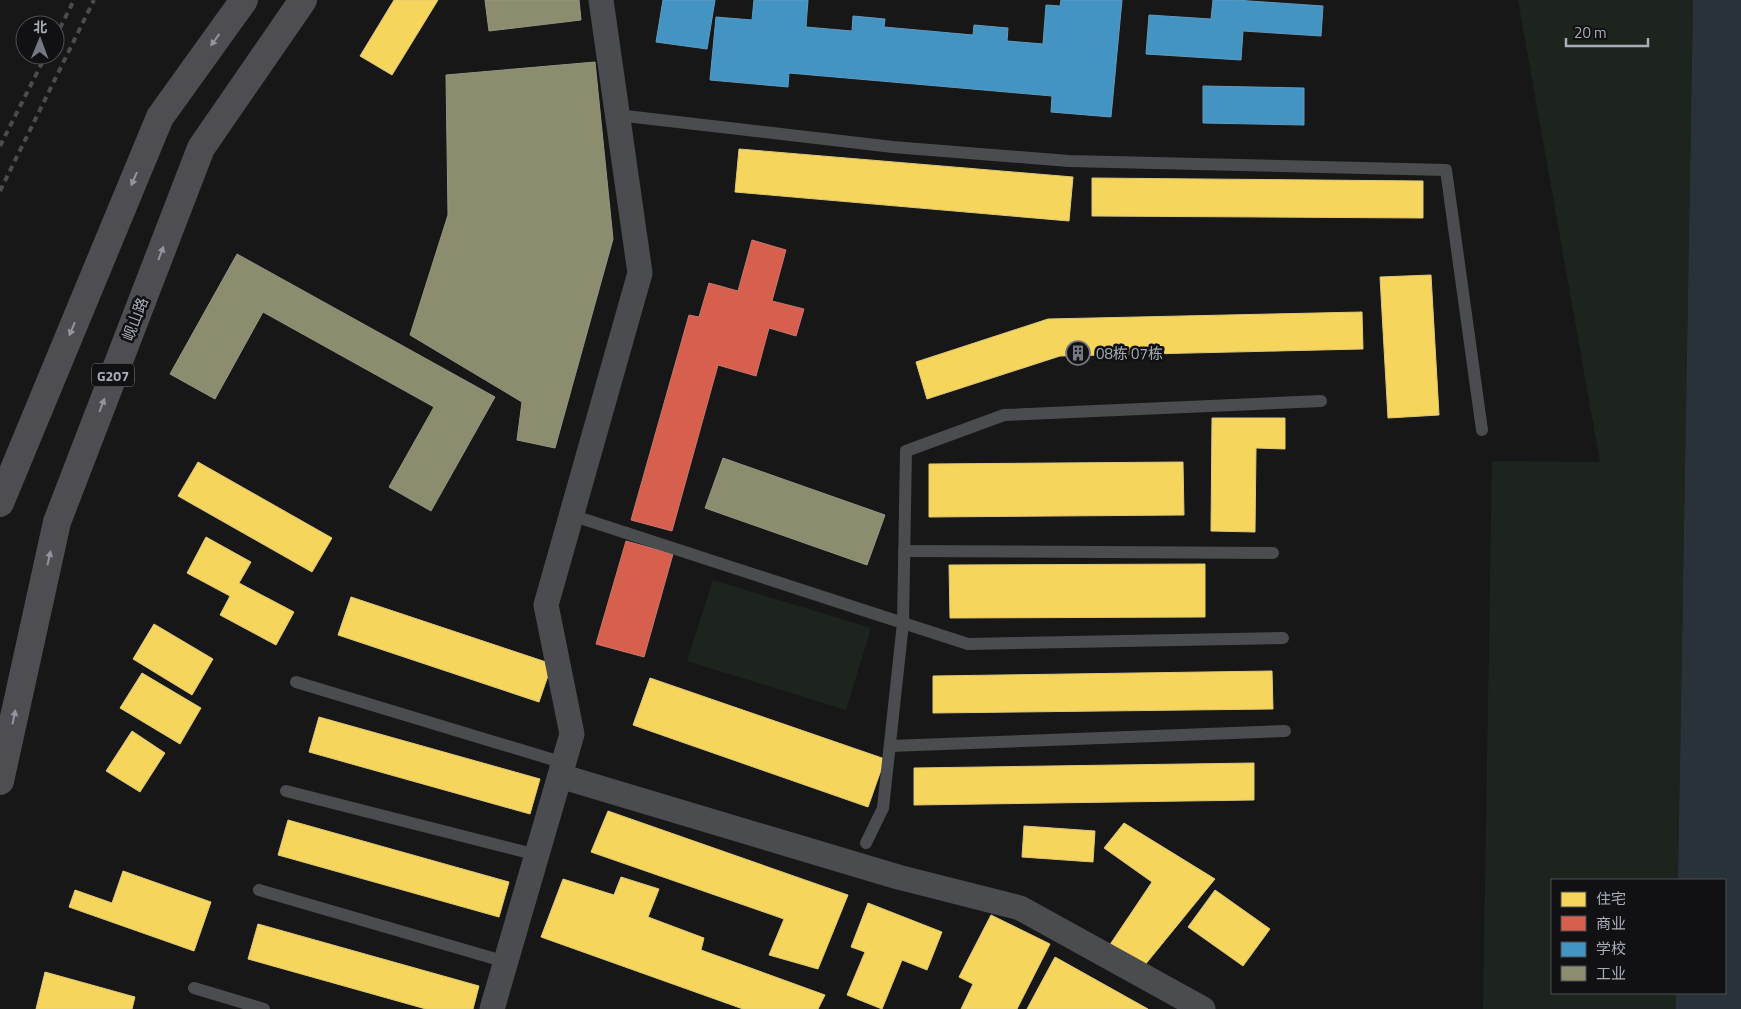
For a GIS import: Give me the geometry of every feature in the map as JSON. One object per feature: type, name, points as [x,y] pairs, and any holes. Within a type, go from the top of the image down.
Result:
[{"type":"highway","points":[[0,503],[160,117],[244,0]]},
{"type":"highway","name":"岘山路","points":[[0,781],[57,522],[201,148],[303,0]]},
{"type":"street","points":[[492,1009],[572,734],[546,605],[640,273],[602,0]]},
{"type":"street","points":[[562,769],[898,877],[1020,908],[1203,1009]]},
{"type":"lane","points":[[617,115],[893,147],[1069,161],[1446,170],[1482,430]]},
{"type":"lane","points":[[866,843],[883,808],[890,746],[902,623],[906,451],[1004,415],[1321,401]]},
{"type":"lane","points":[[571,515],[968,644],[1282,638]]},
{"type":"lane","points":[[904,551],[1273,553]]},
{"type":"lane","points":[[296,682],[562,769]]},
{"type":"lane","points":[[890,746],[1285,731]]},
{"type":"lane","points":[[286,791],[536,856]]},
{"type":"lane","points":[[259,890],[506,962]]},
{"type":"lane","points":[[194,988],[264,1009]]},
{"type":"shaded area","points":[[1518,0],[1693,0],[1678,879],[1551,879],[1551,994],[1676,994],[1676,1009],[1483,1009],[1492,461],[1600,462]]},
{"type":"shaded area","points":[[1693,0],[1741,0],[1741,1009],[1676,1009],[1676,994],[1726,994],[1726,879],[1678,879]]},
{"type":"shaded area","points":[[713,580],[871,628],[846,710],[687,661]]},
{"type":"building: 住宅","points":[[394,0],[438,0],[392,75],[360,56]]},
{"type":"building: 住宅","points":[[739,149],[1073,177],[1069,221],[735,192]]},
{"type":"building: 住宅","points":[[1092,178],[1423,181],[1423,218],[1092,216]]},
{"type":"building: 住宅","points":[[1431,275],[1439,415],[1388,418],[1380,277]]},
{"type":"building: 住宅","name":"08栋 07栋","points":[[1362,312],[1363,349],[1060,356],[927,399],[916,362],[1048,319]]},
{"type":"building: 住宅","points":[[1212,418],[1285,418],[1285,449],[1256,448],[1255,532],[1211,531]]},
{"type":"building: 住宅","points":[[198,462],[332,538],[312,572],[178,496]]},
{"type":"building: 住宅","points":[[1183,462],[1184,515],[929,517],[929,464]]},
{"type":"building: 住宅","points":[[206,537],[251,562],[239,583],[294,612],[276,645],[220,615],[230,596],[187,573]]},
{"type":"building: 住宅","points":[[1205,564],[1205,617],[950,618],[949,565]]},
{"type":"building: 住宅","points":[[351,597],[552,664],[539,702],[338,635]]},
{"type":"building: 住宅","points":[[154,624],[213,659],[192,695],[133,659]]},
{"type":"building: 住宅","points":[[1272,671],[1273,709],[933,713],[933,676]]},
{"type":"building: 住宅","points":[[142,673],[201,708],[180,744],[120,708]]},
{"type":"building: 住宅","points":[[650,678],[885,759],[868,807],[633,725]]},
{"type":"building: 住宅","points":[[319,717],[540,779],[530,814],[309,752]]},
{"type":"building: 住宅","points":[[132,731],[165,753],[140,792],[106,771]]},
{"type":"building: 住宅","points":[[1254,763],[1254,800],[914,805],[914,768]]},
{"type":"building: 住宅","points":[[608,811],[848,895],[818,969],[769,955],[784,919],[591,852]]},
{"type":"building: 住宅","points":[[288,820],[509,882],[499,917],[278,855]]},
{"type":"building: 住宅","points":[[1124,823],[1215,879],[1140,971],[1107,949],[1152,882],[1104,848]]},
{"type":"building: 住宅","points":[[1024,826],[1095,831],[1093,862],[1022,857]]},
{"type":"building: 住宅","points":[[123,871],[211,902],[194,951],[69,907],[75,890],[112,903]]},
{"type":"building: 住宅","points":[[621,877],[659,889],[648,917],[704,938],[701,950],[825,995],[818,1009],[743,1009],[541,937],[563,879],[614,895]]},
{"type":"building: 住宅","points":[[1215,890],[1270,929],[1243,966],[1188,927]]},
{"type":"building: 住宅","points":[[868,903],[942,932],[927,970],[902,960],[882,1009],[847,995],[865,952],[851,947]]},
{"type":"building: 住宅","points":[[991,915],[1050,944],[1017,1009],[961,1009],[973,984],[959,977]]},
{"type":"building: 住宅","points":[[258,924],[479,986],[473,1009],[426,1009],[248,959]]},
{"type":"building: 住宅","points":[[1055,957],[1148,1009],[1027,1009]]},
{"type":"building: 住宅","points":[[45,972],[135,997],[132,1009],[36,1009]]},
{"type":"building: 商业","points":[[752,240],[786,250],[772,301],[804,309],[796,336],[769,328],[756,376],[718,365],[672,531],[631,520],[689,315],[699,317],[709,283],[738,291]]},
{"type":"building: 商业","points":[[626,541],[673,554],[644,657],[596,644]]},
{"type":"building: 学校","points":[[663,0],[715,0],[707,49],[656,42]]},
{"type":"building: 学校","points":[[754,0],[808,0],[806,27],[852,31],[853,16],[885,19],[884,27],[973,35],[974,25],[1008,28],[1007,41],[1043,44],[1046,5],[1060,6],[1061,0],[1122,0],[1111,117],[1051,112],[1052,96],[789,73],[788,87],[710,80],[716,17],[752,20]]},
{"type":"building: 学校","points":[[1213,0],[1323,6],[1321,36],[1243,31],[1241,60],[1146,54],[1149,15],[1211,19]]},
{"type":"building: 学校","points":[[1203,86],[1304,88],[1304,125],[1203,123]]},
{"type":"building: 工业","points":[[485,0],[579,0],[581,20],[489,31]]},
{"type":"building: 工业","points":[[595,62],[613,239],[555,448],[517,440],[522,402],[410,335],[448,215],[446,75]]},
{"type":"building: 工业","points":[[237,254],[495,397],[431,511],[389,487],[434,407],[263,312],[215,399],[170,374]]},
{"type":"building: 工业","points":[[723,458],[885,515],[867,565],[705,508]]},
{"type":"railway","points":[[65,18],[74,0]]},
{"type":"railway","points":[[0,191],[94,0]]},
{"type":"railway","points":[[0,146],[41,65]]},
{"type":"place","name":"08栋 07栋","points":[[1078,353]]}]
